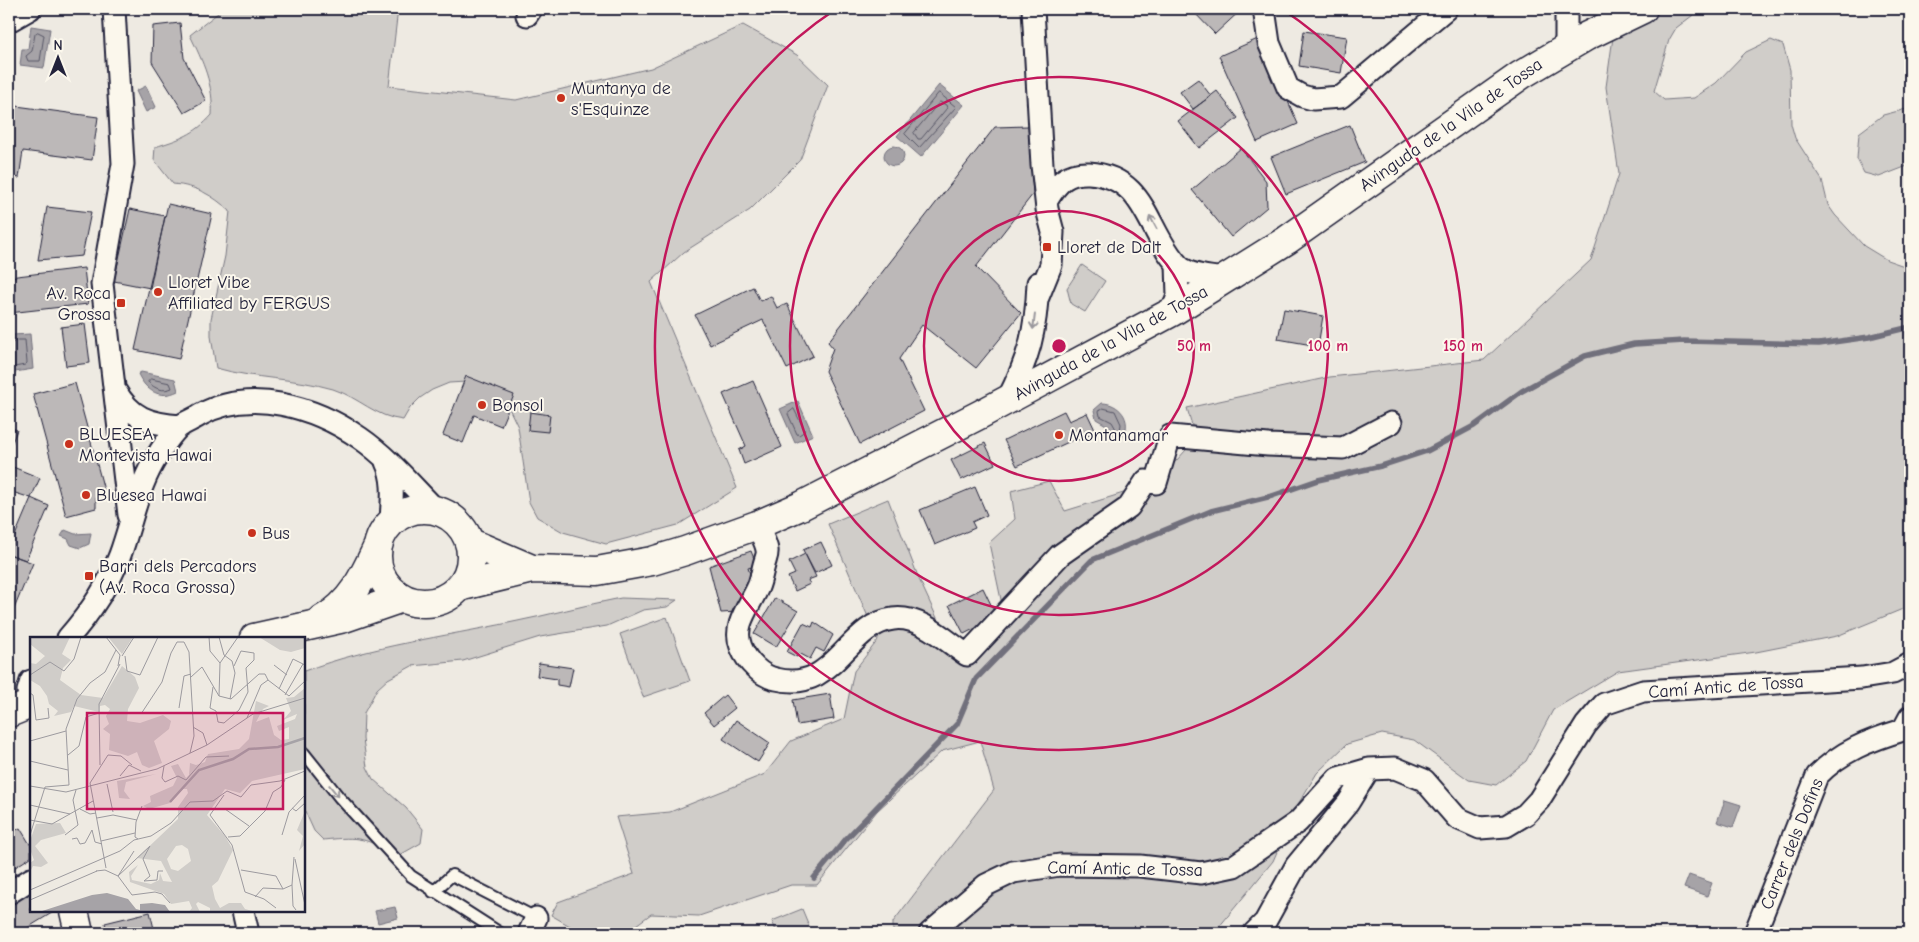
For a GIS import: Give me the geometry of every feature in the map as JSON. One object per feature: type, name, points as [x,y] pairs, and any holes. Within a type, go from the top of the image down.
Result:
[{"type":"main road","name":"Avinguda de la Vila de Tossa","points":[[459,587],[532,569],[568,571],[622,567],[685,551],[757,525],[801,506],[1007,401],[1172,312],[1287,240],[1521,75],[1566,48],[1643,9]]},
{"type":"main road","points":[[314,623],[330,615],[348,599],[361,580],[382,534],[391,521],[410,511],[437,511],[459,524],[469,542],[471,560],[469,569],[459,587],[451,594],[433,602],[413,602],[402,598],[389,588],[382,579],[378,569],[377,548]]},
{"type":"main road","name":"Avinguda de la Vila de Tossa","points":[[469,542],[532,569]]},
{"type":"main road","points":[[258,637],[314,623],[344,618],[402,598]]},
{"type":"main road","points":[[9,713],[30,704]]},
{"type":"main road","points":[[74,912],[79,933]]},
{"type":"street","points":[[9,21],[30,9]]},
{"type":"street","points":[[114,9],[123,164],[102,284],[130,525]]},
{"type":"street","points":[[1033,9],[1042,144],[1042,172],[1047,205]]},
{"type":"street","points":[[1264,9],[1269,43],[1288,88],[1302,96],[1313,98],[1341,97],[1446,9]]},
{"type":"street","points":[[1566,9],[1566,48]]},
{"type":"street","points":[[1042,144],[1054,161],[1076,173],[1099,174],[1118,181],[1129,188],[1145,208],[1177,264],[1178,296],[1172,312]]},
{"type":"street","points":[[1007,401],[1024,366],[1031,346],[1038,297],[1042,223],[1047,205],[1057,183],[1076,173]]},
{"type":"street","points":[[1177,264],[1200,275],[1225,279]]},
{"type":"street","points":[[1031,346],[1037,358],[1045,366],[1063,371]]},
{"type":"street","points":[[115,389],[128,409],[139,417],[165,425],[176,432]]},
{"type":"street","points":[[69,637],[98,602],[120,556],[145,479],[154,462],[176,432],[219,407],[235,402],[262,401],[294,407],[330,421],[360,438],[383,457],[437,511]]},
{"type":"street","points":[[757,525],[768,552],[758,587],[740,625],[738,637],[741,647],[751,663],[768,678],[804,680],[818,675],[831,666],[870,630],[881,622],[893,619],[915,622],[967,654],[986,637],[997,621],[1060,555],[1129,506],[1146,482],[1156,483],[1170,436],[1268,445],[1343,448],[1391,423]]},
{"type":"street","points":[[383,457],[390,470],[393,486],[391,521]]},
{"type":"street","name":"Camí Antic de Tossa","points":[[930,933],[986,885],[1013,872],[1060,865],[1140,866],[1200,873],[1234,866],[1298,822],[1338,778],[1369,769],[1394,768],[1424,780],[1458,818],[1480,828],[1506,826],[1526,814],[1539,800],[1586,725],[1604,704],[1643,691],[1862,678],[1893,673],[1910,664]]},
{"type":"street","points":[[30,684],[28,691],[30,700]]},
{"type":"street","name":"Carrer dels Dofins","points":[[1755,933],[1817,776],[1830,762],[1868,741],[1903,730],[1910,716]]},
{"type":"street","points":[[1254,933],[1265,922],[1296,866],[1348,803],[1369,769]]},
{"type":"street","points":[[9,893],[30,880]]},
{"type":"street","points":[[243,912],[248,933]]},
{"type":"lane","points":[[305,753],[339,797],[411,876],[433,892],[500,933]]},
{"type":"lane","points":[[433,892],[452,874],[532,926]]},
{"type":"shaded area","points":[[220,9],[398,9],[389,86],[516,100],[651,68],[743,25],[797,55],[828,85],[800,160],[750,210],[684,252],[651,282],[737,488],[678,525],[606,544],[563,532],[537,517],[529,502],[518,427],[505,400],[466,382],[449,383],[432,390],[410,408],[403,420],[384,415],[343,393],[319,385],[230,372],[216,368],[211,336],[211,319],[225,256],[230,211],[204,192],[173,184],[154,160],[155,147],[186,136],[212,115],[209,84],[203,64],[190,35],[218,13]]},
{"type":"shaded area","points":[[1617,9],[1701,9],[1676,28],[1669,40],[1654,91],[1664,100],[1694,98],[1716,83],[1746,52],[1771,40],[1783,45],[1790,70],[1791,124],[1795,138],[1822,180],[1828,205],[1864,246],[1887,260],[1910,268],[1910,606],[1837,636],[1756,652],[1618,671],[1553,710],[1526,761],[1496,785],[1469,780],[1414,740],[1382,734],[1347,744],[1317,773],[1297,806],[1273,861],[1214,933],[893,933],[893,922],[994,790],[980,741],[942,751],[877,811],[817,885],[791,885],[699,916],[651,914],[625,933],[582,933],[551,915],[558,902],[634,874],[616,817],[670,812],[765,774],[791,741],[844,719],[854,671],[878,640],[828,524],[888,499],[919,579],[944,633],[964,644],[1003,609],[989,543],[1015,519],[1011,491],[1049,481],[1065,511],[1156,483],[1196,439],[1187,408],[1330,377],[1484,360],[1591,260],[1619,174],[1606,87]]},
{"type":"shaded area","points":[[1910,108],[1910,165],[1879,177],[1864,173],[1857,159],[1859,133],[1883,115]]},
{"type":"shaded area","points":[[1082,265],[1105,281],[1085,312],[1071,304],[1067,288]]},
{"type":"shaded area","points":[[621,598],[677,600],[667,607],[643,610],[607,626],[540,637],[463,661],[412,666],[388,679],[377,689],[364,713],[363,739],[367,767],[373,779],[406,808],[423,829],[421,843],[398,856],[377,845],[362,840],[346,838],[323,840],[314,831],[305,811],[305,671],[381,648]]},
{"type":"shaded area","points":[[667,617],[690,681],[643,697],[620,634]]},
{"type":"shaded area","points":[[802,909],[812,933],[777,933],[772,921]]},
{"type":"water","points":[[31,26],[50,29],[44,68],[20,65],[22,49],[28,49]]},
{"type":"water","points":[[939,85],[964,105],[921,157],[897,136]]},
{"type":"water","points":[[146,86],[156,107],[146,112],[136,91]]},
{"type":"water","points":[[894,146],[901,149],[904,156],[901,163],[894,166],[887,163],[884,156],[887,149]]},
{"type":"water","points":[[30,334],[33,369],[9,373],[12,335]]},
{"type":"water","points":[[141,372],[175,379],[178,391],[165,395],[154,392],[141,380],[138,374]]},
{"type":"water","points":[[798,401],[813,435],[795,443],[780,409]]},
{"type":"water","points":[[1102,403],[1114,406],[1123,414],[1126,430],[1123,436],[1117,438],[1108,426],[1096,419],[1094,410]]},
{"type":"water","points":[[65,530],[75,534],[91,533],[89,544],[80,548],[71,545],[68,539],[61,536]]},
{"type":"water","points":[[1725,800],[1741,805],[1733,827],[1717,822]]},
{"type":"water","points":[[1689,875],[1712,883],[1707,896],[1684,888]]},
{"type":"water","points":[[395,907],[398,918],[378,923],[375,911]]},
{"type":"building","points":[[1191,9],[1242,9],[1215,34]]},
{"type":"building","points":[[180,23],[184,58],[206,101],[184,113],[152,62],[153,26]]},
{"type":"building","points":[[1304,31],[1347,37],[1341,73],[1299,66]]},
{"type":"building","points":[[1260,38],[1298,124],[1257,142],[1219,56]]},
{"type":"building","points":[[1198,79],[1211,96],[1193,109],[1180,92]]},
{"type":"building","points":[[1217,91],[1238,118],[1199,148],[1178,121]]},
{"type":"building","points":[[9,105],[98,117],[92,160],[23,151],[19,178],[9,176]]},
{"type":"building","points":[[1350,125],[1365,162],[1286,194],[1271,157]]},
{"type":"building","points":[[1028,126],[1033,194],[976,267],[1021,313],[976,368],[922,325],[899,359],[924,411],[860,444],[825,371],[833,348],[828,342],[995,127]]},
{"type":"building","points":[[1241,148],[1266,181],[1267,207],[1231,237],[1192,190]]},
{"type":"building","points":[[168,204],[212,214],[179,359],[135,350]]},
{"type":"building","points":[[47,207],[91,212],[82,256],[38,260]]},
{"type":"building","points":[[130,209],[165,216],[150,288],[114,281]]},
{"type":"building","points":[[84,268],[88,304],[9,313],[9,277]]},
{"type":"building","points":[[753,287],[760,301],[771,296],[777,308],[787,304],[813,356],[787,369],[763,320],[710,345],[695,315]]},
{"type":"building","points":[[1284,309],[1323,316],[1318,346],[1278,339]]},
{"type":"building","points":[[85,324],[90,363],[66,366],[61,327]]},
{"type":"building","name":"Bonsol","points":[[466,376],[514,395],[501,426],[474,415],[463,443],[443,435]]},
{"type":"building","points":[[753,381],[782,447],[744,464],[739,450],[746,446],[723,394]]},
{"type":"building","name":"BLUESEA Montevista Hawai","points":[[75,383],[105,494],[96,496],[96,508],[66,516],[33,394]]},
{"type":"building","points":[[1064,411],[1069,421],[1087,413],[1096,432],[1078,440],[1077,438],[1017,466],[1004,440]]},
{"type":"building","points":[[530,412],[550,415],[548,432],[528,430]]},
{"type":"building","points":[[9,427],[17,430],[9,450]]},
{"type":"building","points":[[985,443],[995,464],[961,480],[951,460]]},
{"type":"building","points":[[13,467],[40,478],[31,498],[9,491],[9,477]]},
{"type":"building","points":[[975,487],[987,515],[972,522],[975,528],[935,545],[920,510]]},
{"type":"building","points":[[31,498],[49,506],[26,560],[9,554],[9,550]]},
{"type":"building","points":[[821,542],[832,565],[815,573],[803,550]]},
{"type":"building","points":[[751,551],[757,566],[748,568],[753,583],[737,612],[721,613],[709,566]]},
{"type":"building","points":[[9,554],[33,563],[9,621]]},
{"type":"building","points":[[805,554],[816,577],[808,580],[810,584],[795,591],[788,577],[795,574],[789,562]]},
{"type":"building","points":[[983,588],[997,617],[964,634],[949,605]]},
{"type":"building","points":[[775,598],[798,611],[776,647],[754,634]]},
{"type":"building","points":[[814,622],[833,635],[824,652],[816,648],[810,659],[799,653],[797,657],[787,652],[803,623],[812,627]]},
{"type":"building","points":[[539,663],[573,668],[569,687],[557,685],[557,679],[537,676]]},
{"type":"building","points":[[830,694],[834,719],[797,725],[793,700]]},
{"type":"building","points":[[725,695],[735,708],[714,725],[704,713]]},
{"type":"building","points":[[736,720],[770,743],[758,762],[723,739]]},
{"type":"building","points":[[20,828],[30,844],[30,858],[9,871],[9,834]]},
{"type":"building","points":[[30,888],[30,912],[53,912],[19,933],[9,933],[9,902]]},
{"type":"building","points":[[150,912],[155,933],[107,933],[105,923]]},
{"type":"waterway","points":[[814,878],[846,839],[957,724],[976,679],[1092,560],[1211,511],[1272,496],[1318,480],[1381,466],[1427,451],[1474,426],[1522,391],[1585,356],[1634,344],[1684,341],[1819,344],[1869,337],[1910,327]]},
{"type":"place","name":"Muntanya de s'Esquinze","points":[[561,98]]},
{"type":"place","name":"Lloret de Dalt","points":[[1047,247]]},
{"type":"place","name":"Lloret Vibe Affiliated by FERGUS","points":[[158,292]]},
{"type":"place","name":"Av. Roca Grossa","points":[[121,303]]},
{"type":"place","name":"Bonsol","points":[[482,405]]},
{"type":"place","name":"Montanamar","points":[[1059,435]]},
{"type":"place","name":"BLUESEA Montevista Hawai","points":[[69,444]]},
{"type":"place","name":"Bluesea Hawai","points":[[86,495]]},
{"type":"place","name":"Bus","points":[[252,533]]},
{"type":"place","name":"Barri dels Percadors (Av. Roca Grossa)","points":[[89,576]]}]
